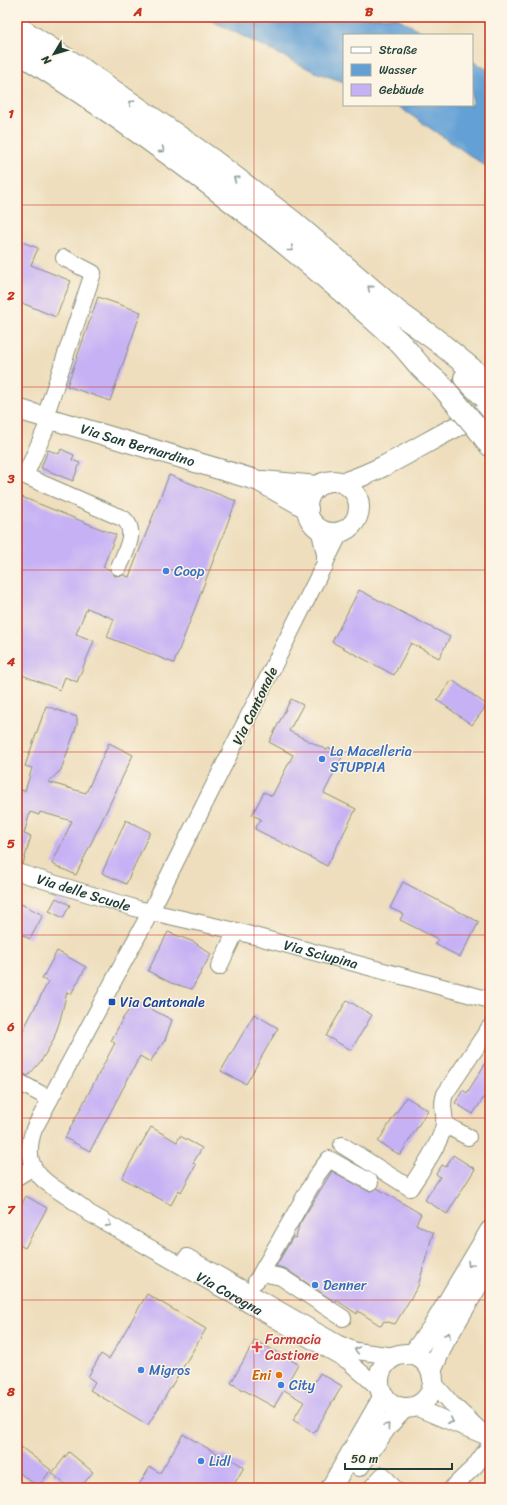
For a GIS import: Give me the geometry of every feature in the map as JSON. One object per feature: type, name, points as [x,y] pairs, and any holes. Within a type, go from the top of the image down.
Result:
[{"type":"highway","points":[[17,27],[93,76],[212,160],[293,222],[399,313],[430,346],[453,376],[486,432]]},
{"type":"highway","points":[[17,51],[133,128],[225,197],[322,274],[400,343],[453,376],[490,402]]},
{"type":"highway","points":[[453,376],[490,384]]},
{"type":"main road","name":"Via San Bernardino","points":[[17,409],[258,481],[308,509]]},
{"type":"main road","points":[[343,483],[396,461],[440,434],[490,411]]},
{"type":"main road","points":[[358,500],[396,461]]},
{"type":"main road","name":"Via San Bernardino","points":[[258,481],[282,481],[318,486]]},
{"type":"main road","points":[[330,481],[343,483],[350,487],[358,500],[358,516],[348,528],[342,531],[330,532],[319,528],[311,520],[308,509],[308,500],[318,486],[330,481]]},
{"type":"main road","points":[[410,1407],[393,1405],[382,1393],[379,1376],[381,1370],[390,1359],[404,1355],[433,1326],[490,1231]]},
{"type":"main road","points":[[341,1483],[387,1426],[410,1407],[426,1400],[430,1394],[432,1376],[444,1342],[490,1264]]},
{"type":"main road","points":[[404,1355],[426,1362],[432,1376]]},
{"type":"main road","points":[[341,1483],[382,1393]]},
{"type":"street","points":[[64,258],[93,273],[47,418],[25,476],[128,522],[131,528],[130,535],[119,567]]},
{"type":"street","points":[[319,528],[325,566]]},
{"type":"street","name":"Via Cantonale","points":[[33,1167],[23,1150],[151,911],[342,531]]},
{"type":"street","name":"Via delle Scuole","points":[[17,872],[151,911]]},
{"type":"street","name":"Via Sciupina","points":[[151,911],[236,931],[490,1000]]},
{"type":"street","points":[[219,967],[236,931]]},
{"type":"street","points":[[342,1145],[410,1188],[439,1138],[444,1124],[442,1102],[445,1094],[490,1027]]},
{"type":"street","points":[[17,1081],[50,1099]]},
{"type":"street","points":[[444,1124],[468,1137]]},
{"type":"street","points":[[252,1294],[255,1283],[260,1274],[317,1175],[329,1159],[370,1182]]},
{"type":"street","points":[[17,1177],[33,1167]]},
{"type":"street","name":"Via Corogna","points":[[33,1167],[50,1185],[77,1202],[97,1218],[348,1361],[382,1393]]},
{"type":"street","name":"Via Corogna","points":[[77,1202],[102,1208],[347,1348],[404,1355]]},
{"type":"street","points":[[260,1274],[265,1272],[281,1277],[343,1318]]},
{"type":"street","points":[[432,1376],[451,1403],[489,1440]]},
{"type":"street","points":[[410,1407],[489,1440]]},
{"type":"street","points":[[452,1488],[476,1466],[489,1440]]},
{"type":"street","points":[[371,1488],[383,1476],[394,1488]]},
{"type":"water","points":[[204,17],[396,17],[425,34],[343,34],[343,82],[315,72]]},
{"type":"water","points":[[473,62],[490,71],[490,169],[397,106],[473,106]]},
{"type":"building","points":[[17,240],[38,248],[31,265],[71,281],[56,317],[17,301]]},
{"type":"building","points":[[98,297],[141,312],[110,401],[67,386]]},
{"type":"building","points":[[61,449],[74,455],[72,460],[80,463],[73,481],[41,468],[48,450],[59,454]]},
{"type":"building","points":[[169,475],[236,501],[174,663],[107,637],[114,619],[87,608],[76,634],[94,641],[77,682],[65,677],[60,690],[17,673],[17,495],[116,535],[103,567],[110,570],[115,576],[124,575],[129,577]]},
{"type":"building","points":[[359,590],[450,637],[439,658],[411,643],[394,675],[332,642]]},
{"type":"building","points":[[452,680],[487,705],[472,725],[437,700]]},
{"type":"building","points":[[291,699],[303,705],[289,731],[327,750],[329,748],[343,755],[324,793],[356,809],[327,866],[255,829],[261,819],[252,815],[264,792],[272,796],[293,755],[269,742]]},
{"type":"building","points":[[46,706],[77,717],[77,725],[61,770],[48,782],[86,793],[109,743],[133,755],[76,875],[52,864],[72,821],[40,812],[39,815],[30,812],[24,834],[31,836],[23,864],[17,863],[17,815],[20,804],[18,803],[21,790],[25,791],[32,768],[25,766]]},
{"type":"building","points":[[126,820],[150,832],[126,884],[102,873]]},
{"type":"building","points":[[403,882],[479,922],[460,957],[435,944],[438,939],[400,920],[403,914],[390,908]]},
{"type":"building","points":[[56,898],[70,905],[63,918],[49,911]]},
{"type":"building","points":[[17,902],[43,915],[30,939],[17,932]]},
{"type":"building","points":[[168,932],[194,942],[211,954],[192,989],[171,983],[148,971]]},
{"type":"building","points":[[57,951],[86,967],[71,994],[67,992],[53,1041],[41,1061],[28,1076],[17,1071],[17,1042],[48,982],[42,979]]},
{"type":"building","points":[[347,1000],[372,1015],[351,1050],[326,1036]]},
{"type":"building","points":[[136,1001],[172,1020],[165,1040],[150,1062],[140,1056],[90,1151],[65,1138],[115,1043],[111,1041],[123,1018]]},
{"type":"building","points":[[254,1014],[278,1028],[246,1084],[221,1071]]},
{"type":"building","points":[[490,1056],[490,1088],[473,1114],[455,1103],[463,1090],[467,1093]]},
{"type":"building","points":[[406,1097],[428,1110],[400,1155],[378,1142]]},
{"type":"building","points":[[151,1127],[177,1142],[180,1136],[202,1148],[193,1163],[196,1165],[181,1192],[179,1190],[171,1205],[122,1178]]},
{"type":"building","points":[[453,1155],[475,1169],[447,1214],[425,1200],[440,1177],[436,1174],[442,1165],[446,1167]]},
{"type":"building","points":[[332,1171],[366,1190],[371,1191],[377,1188],[421,1214],[416,1224],[433,1233],[418,1286],[395,1324],[384,1321],[381,1326],[358,1311],[357,1314],[336,1300],[335,1302],[286,1269],[276,1266],[293,1237],[296,1238],[299,1225]]},
{"type":"building","points":[[26,1196],[47,1208],[25,1248],[17,1244],[17,1213]]},
{"type":"building","name":"Migros","points":[[147,1294],[206,1329],[148,1425],[90,1390],[95,1382],[88,1377],[101,1354],[109,1359]]},
{"type":"building","points":[[255,1340],[298,1364],[289,1380],[309,1392],[320,1373],[342,1386],[314,1433],[293,1420],[304,1402],[284,1390],[274,1407],[231,1383]]},
{"type":"building","name":"Lidl","points":[[183,1434],[221,1456],[222,1454],[244,1467],[232,1488],[137,1488],[150,1467],[160,1473]]},
{"type":"building","points":[[17,1444],[51,1470],[38,1487],[17,1471]]},
{"type":"building","points":[[69,1452],[93,1472],[80,1488],[69,1488],[52,1473]]},
{"type":"place","name":"Coop","points":[[166,571]]},
{"type":"place","name":"La Macelleria STUPPIA","points":[[322,759]]},
{"type":"place","name":"Via Cantonale","points":[[112,1002]]},
{"type":"place","name":"Denner","points":[[315,1285]]},
{"type":"place","name":"Farmacia Castione","points":[[257,1347]]},
{"type":"place","name":"Migros","points":[[141,1370]]},
{"type":"place","name":"Eni","points":[[279,1375]]},
{"type":"place","name":"City","points":[[281,1385]]},
{"type":"place","name":"Lidl","points":[[201,1461]]}]
